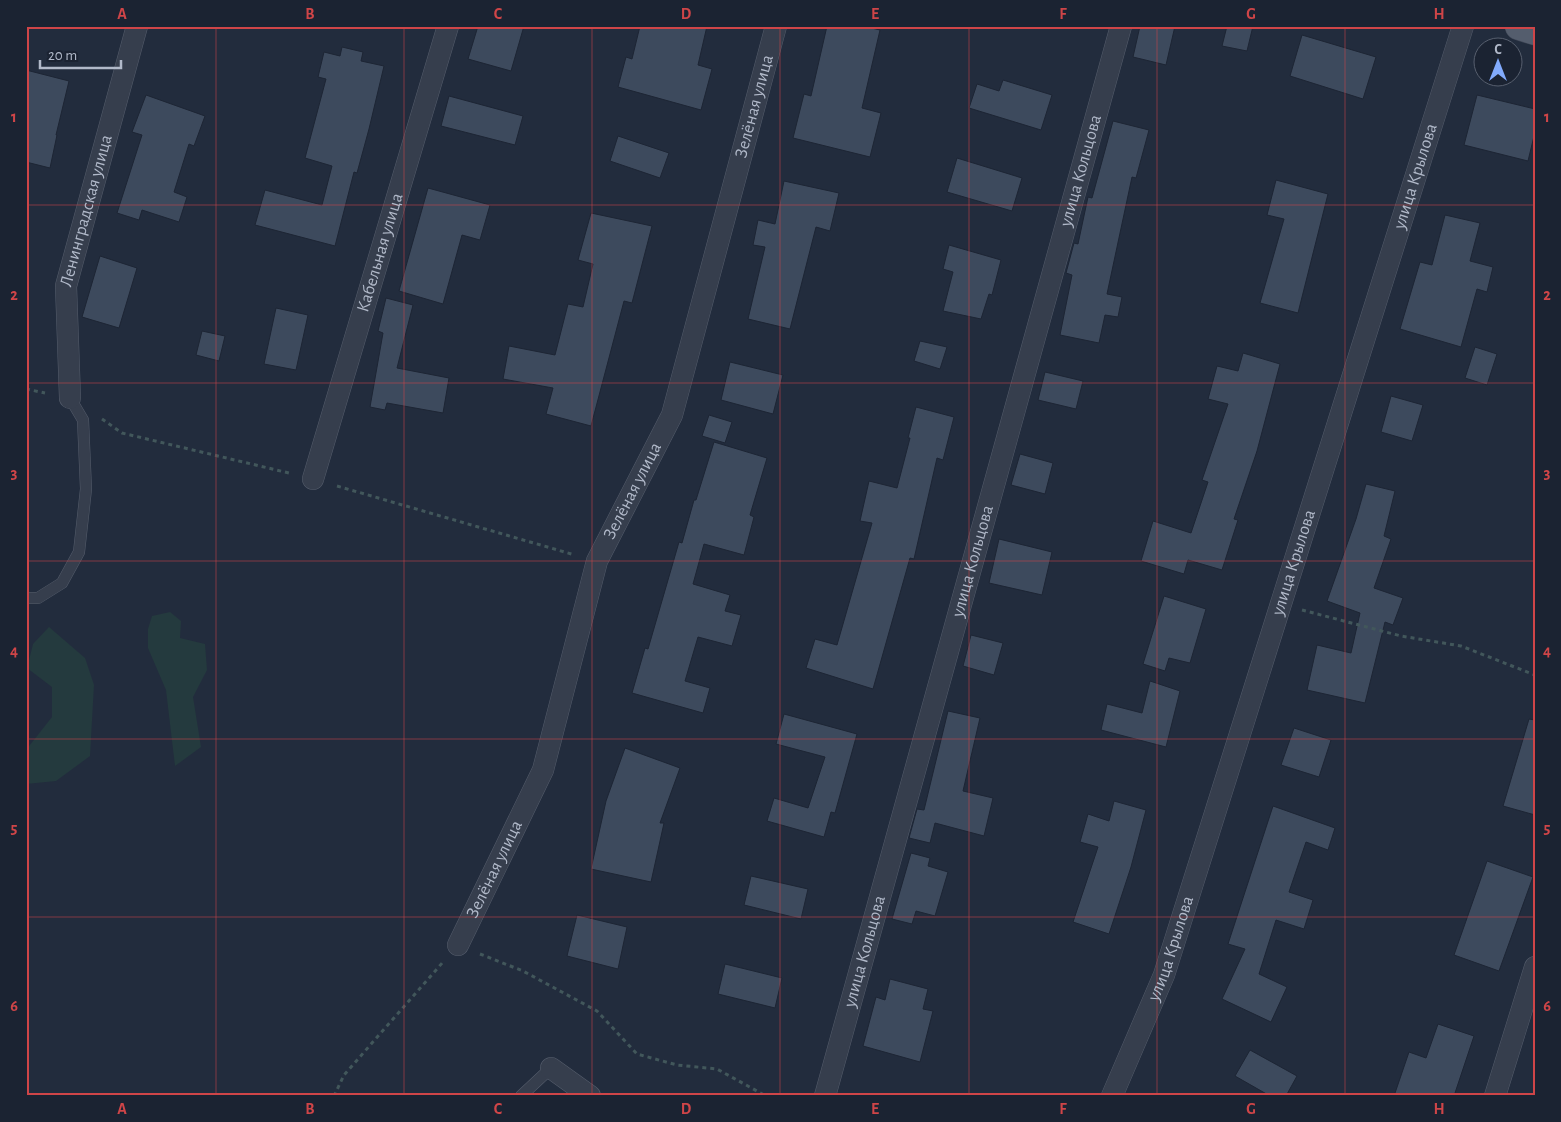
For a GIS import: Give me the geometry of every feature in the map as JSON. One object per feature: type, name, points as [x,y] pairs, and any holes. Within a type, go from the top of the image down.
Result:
[{"type":"main road","points":[[1519,26],[1535,31]]},
{"type":"street","name":"Ленинградская улица","points":[[70,398],[66,286],[137,26]]},
{"type":"street","name":"Кабельная улица","points":[[313,479],[448,26]]},
{"type":"street","name":"Зелёная улица","points":[[458,945],[543,770],[596,561],[672,415],[776,26]]},
{"type":"street","name":"улица Кольцова","points":[[825,1096],[1121,26]]},
{"type":"street","name":"улица Крылова","points":[[1112,1096],[1164,975],[1464,26]]},
{"type":"street","points":[[1494,1096],[1535,966]]},
{"type":"street","points":[[550,1068],[590,1096]]},
{"type":"lane","points":[[26,598],[38,598],[62,584],[80,552],[86,489],[84,420],[70,398]]},
{"type":"lane","points":[[521,1096],[550,1068]]},
{"type":"path","points":[[1281,605],[1401,636],[1461,646],[1535,675]]},
{"type":"path","points":[[334,1096],[344,1075],[458,945],[523,971],[597,1011],[637,1054],[677,1065],[717,1069],[766,1096]]},
{"type":"green space","points":[[170,612],[181,621],[180,638],[205,644],[207,670],[193,697],[201,747],[175,766],[166,690],[148,648],[148,629],[152,616]]},
{"type":"green space","points":[[49,627],[85,658],[94,685],[90,756],[56,781],[26,784],[26,750],[52,717],[52,687],[27,668],[33,644]]},
{"type":"building","points":[[478,26],[524,26],[511,71],[468,59]]},
{"type":"building","points":[[640,26],[707,26],[698,65],[712,69],[701,110],[618,87],[626,57],[632,59]]},
{"type":"building","points":[[827,26],[863,26],[880,30],[862,108],[881,113],[870,157],[793,138],[804,94],[811,96]]},
{"type":"building","points":[[1140,26],[1175,26],[1166,65],[1133,57]]},
{"type":"building","points":[[1227,26],[1253,26],[1247,51],[1222,46]]},
{"type":"building","points":[[1302,35],[1376,57],[1363,99],[1290,76]]},
{"type":"building","points":[[342,47],[363,52],[361,61],[384,66],[369,129],[357,173],[354,172],[335,246],[255,225],[265,190],[322,205],[332,166],[305,158],[326,79],[318,77],[324,52],[340,56]]},
{"type":"building","points":[[26,70],[69,81],[50,168],[26,162]]},
{"type":"building","points":[[1003,80],[1052,95],[1041,130],[969,108],[977,84],[999,91]]},
{"type":"building","points":[[146,95],[205,116],[194,146],[189,144],[174,192],[187,197],[179,222],[142,210],[139,220],[117,213],[142,135],[132,132]]},
{"type":"building","points":[[1477,95],[1535,109],[1535,132],[1528,161],[1464,145]]},
{"type":"building","points":[[449,96],[523,116],[515,145],[441,126]]},
{"type":"building","points":[[1113,121],[1149,130],[1136,178],[1132,177],[1107,294],[1122,297],[1118,317],[1105,315],[1099,343],[1060,335],[1072,275],[1066,273],[1074,243],[1078,244],[1088,197],[1092,198]]},
{"type":"building","points":[[618,136],[669,153],[660,178],[610,161]]},
{"type":"building","points":[[957,158],[1022,178],[1012,211],[947,192]]},
{"type":"building","points":[[1276,180],[1328,194],[1298,313],[1260,303],[1284,219],[1267,215]]},
{"type":"building","points":[[784,181],[839,193],[830,231],[816,227],[790,329],[748,319],[765,247],[753,245],[758,220],[775,224]]},
{"type":"building","points":[[428,188],[490,205],[480,240],[462,235],[443,304],[399,291]]},
{"type":"building","points":[[591,213],[652,226],[632,303],[624,301],[591,426],[546,414],[553,388],[503,379],[509,346],[555,355],[568,304],[583,307],[593,264],[578,260]]},
{"type":"building","points":[[1445,215],[1480,223],[1470,261],[1493,267],[1487,292],[1477,289],[1461,347],[1400,329],[1420,262],[1432,265]]},
{"type":"building","points":[[949,245],[1001,260],[992,295],[989,294],[981,319],[943,311],[953,272],[943,269]]},
{"type":"building","points":[[100,256],[137,268],[119,328],[82,317]]},
{"type":"building","points":[[386,298],[413,305],[397,368],[449,378],[443,413],[387,403],[385,410],[370,407],[383,333],[378,331]]},
{"type":"building","points":[[276,308],[308,315],[296,370],[264,364]]},
{"type":"building","points":[[202,331],[225,336],[219,361],[196,355]]},
{"type":"building","points":[[920,341],[947,347],[940,369],[914,361]]},
{"type":"building","points":[[1475,347],[1497,354],[1487,385],[1465,378]]},
{"type":"building","points":[[1243,353],[1280,364],[1257,451],[1234,519],[1238,520],[1222,570],[1188,560],[1184,574],[1141,561],[1153,521],[1191,533],[1208,482],[1202,480],[1228,404],[1208,399],[1217,366],[1238,371]]},
{"type":"building","points":[[730,362],[783,375],[773,414],[721,400]]},
{"type":"building","points":[[1045,372],[1083,381],[1076,409],[1038,400]]},
{"type":"building","points":[[1391,396],[1423,405],[1412,441],[1381,432]]},
{"type":"building","points":[[916,407],[954,417],[943,460],[937,458],[914,559],[910,558],[873,689],[806,668],[815,639],[837,645],[872,523],[860,521],[869,481],[897,488]]},
{"type":"building","points":[[709,415],[732,422],[725,443],[702,436]]},
{"type":"building","points":[[714,442],[767,458],[750,515],[754,517],[744,555],[704,544],[693,584],[730,595],[725,611],[741,615],[732,646],[698,637],[685,681],[710,688],[703,713],[632,693],[645,648],[648,649],[679,542],[682,543],[694,500],[696,500]]},
{"type":"building","points":[[1020,454],[1053,463],[1045,494],[1011,485]]},
{"type":"building","points":[[1366,484],[1395,491],[1384,536],[1391,539],[1374,588],[1403,598],[1393,625],[1385,622],[1365,703],[1307,690],[1317,645],[1351,653],[1360,613],[1327,601],[1356,519]]},
{"type":"building","points":[[999,539],[1052,552],[1042,595],[989,583]]},
{"type":"building","points":[[1164,596],[1206,609],[1190,663],[1169,658],[1165,671],[1143,664]]},
{"type":"building","points":[[971,635],[1003,643],[994,675],[963,666]]},
{"type":"building","points":[[1150,681],[1180,691],[1166,747],[1101,730],[1107,704],[1142,713]]},
{"type":"building","points":[[948,711],[980,718],[963,791],[993,798],[984,836],[935,823],[930,843],[909,838],[917,809],[924,810]]},
{"type":"building","points":[[784,714],[857,734],[835,813],[831,812],[824,837],[767,821],[774,798],[808,808],[825,757],[776,744]]},
{"type":"building","points":[[1529,719],[1535,720],[1535,815],[1503,806]]},
{"type":"building","points":[[1294,728],[1331,740],[1319,777],[1281,765]]},
{"type":"building","points":[[625,748],[680,768],[660,823],[664,823],[651,882],[591,869],[606,801]]},
{"type":"building","points":[[1114,801],[1146,810],[1131,867],[1109,934],[1073,922],[1098,847],[1080,842],[1088,814],[1109,821]]},
{"type":"building","points":[[1273,806],[1335,828],[1328,850],[1306,842],[1289,892],[1313,900],[1304,929],[1276,920],[1259,974],[1287,987],[1271,1022],[1222,999],[1245,949],[1228,944]]},
{"type":"building","points":[[911,853],[930,858],[928,866],[948,872],[935,916],[916,911],[912,924],[892,919]]},
{"type":"building","points":[[1487,861],[1533,877],[1499,971],[1454,955]]},
{"type":"building","points":[[751,876],[808,889],[801,919],[744,905]]},
{"type":"building","points":[[577,915],[627,927],[618,969],[567,956]]},
{"type":"building","points":[[725,964],[782,978],[775,1008],[718,994]]},
{"type":"building","points":[[890,979],[928,989],[923,1009],[933,1011],[920,1062],[863,1046],[876,997],[885,1000]]},
{"type":"building","points":[[1438,1024],[1474,1036],[1454,1096],[1394,1096],[1409,1052],[1426,1058]]},
{"type":"building","points":[[1250,1050],[1297,1076],[1286,1096],[1270,1096],[1235,1076]]}]
